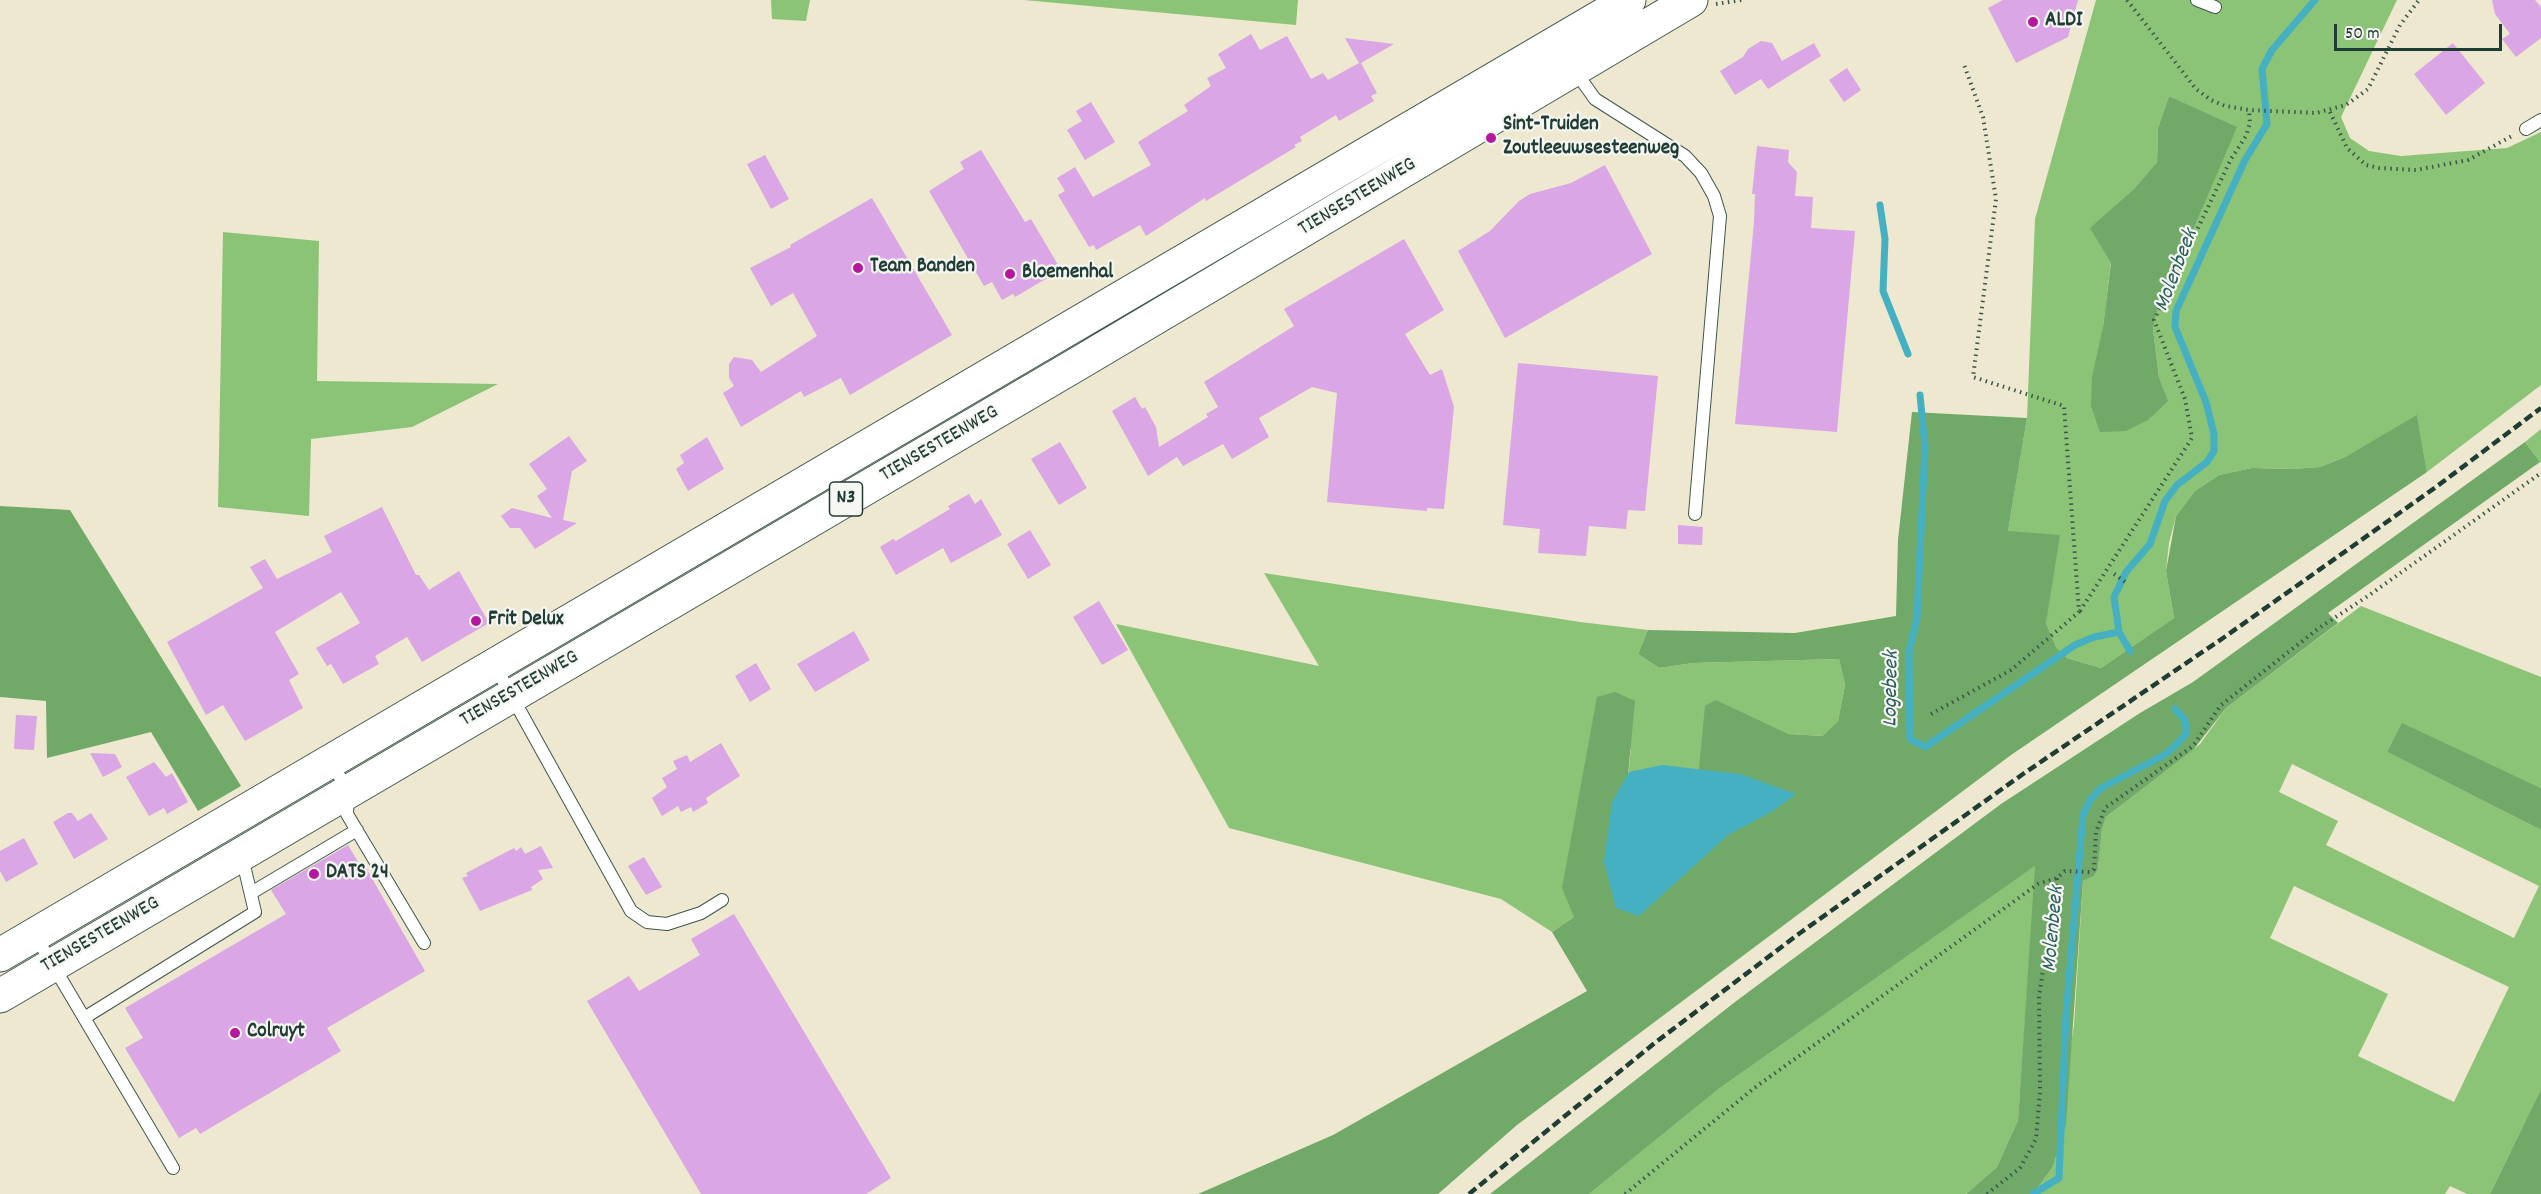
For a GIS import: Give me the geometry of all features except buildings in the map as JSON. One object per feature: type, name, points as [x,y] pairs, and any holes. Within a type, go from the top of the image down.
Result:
[{"type":"main road","name":"TIENSESTEENWEG","points":[[1566,56],[1629,0]]},
{"type":"main road","name":"TIENSESTEENWEG","points":[[0,955],[495,665],[1481,99],[1566,56],[1691,0]]},
{"type":"main road","name":"TIENSESTEENWEG","points":[[0,996],[512,695],[1481,99]]},
{"type":"lane","points":[[2198,0],[2215,7]]},
{"type":"lane","points":[[1566,56],[1594,99],[1685,156],[1701,173],[1714,196],[1720,216],[1695,514]]},
{"type":"lane","points":[[2526,129],[2541,120]]},
{"type":"lane","points":[[495,665],[631,910],[647,922],[667,924],[701,913],[722,900]]},
{"type":"lane","points":[[331,760],[348,791],[347,814],[424,943]]},
{"type":"lane","points":[[251,893],[357,830]]},
{"type":"lane","points":[[84,1018],[255,912],[241,854]]},
{"type":"lane","points":[[34,934],[173,1168]]},
{"type":"path","points":[[2127,0],[2196,89],[2225,106],[2276,112],[2330,111],[2354,101],[2368,89],[2400,26],[2419,0]]},
{"type":"path","points":[[1963,62],[1983,117],[1996,199],[1973,377],[2064,406],[2079,612]]},
{"type":"path","points":[[1931,714],[2011,670],[2079,612],[2192,438],[2185,399],[2154,320],[2231,159],[2246,136],[2250,123],[2249,110]]},
{"type":"path","points":[[2330,111],[2347,148],[2366,165],[2379,168],[2416,170],[2468,160],[2526,129]]},
{"type":"path","points":[[1625,1194],[1753,1089],[2038,884],[2057,878],[2065,871],[2091,872],[2094,869],[2096,832],[2105,808],[2193,746],[2221,705],[2343,611],[2376,591],[2541,473]]},
{"type":"path","points":[[2114,574],[2128,584]]},
{"type":"path","points":[[1987,1194],[2020,1168],[2036,1139],[2040,1091],[2039,997],[2057,878]]},
{"type":"green space","points":[[771,0],[810,0],[806,21],[772,19]]},
{"type":"green space","points":[[1024,0],[1298,0],[1296,25]]},
{"type":"green space","points":[[2096,0],[2397,0],[2341,117],[2350,138],[2369,151],[2401,156],[2507,148],[2541,132],[2541,385],[2427,472],[2417,416],[2345,457],[2320,467],[2252,468],[2219,475],[2195,491],[2176,516],[2169,543],[2166,571],[2174,618],[2101,668],[2067,658],[2056,647],[2046,623],[2049,595],[2008,531],[2027,418],[2035,219]],"holes":[[[2169,96],[2236,127],[2188,242],[2160,297],[2153,329],[2159,377],[2165,394],[2103,327],[2111,262],[2133,190],[2157,162],[2158,128]]]},
{"type":"green space","points":[[2169,96],[2237,127],[2188,242],[2160,297],[2153,329],[2159,377],[2168,401],[2148,420],[2126,431],[2100,432],[2091,406],[2092,377],[2103,327],[2111,263],[2090,228],[2133,190],[2157,162],[2158,128]]},
{"type":"green space","points":[[223,232],[319,241],[317,381],[498,384],[412,427],[311,439],[309,516],[218,507]]},
{"type":"green space","points":[[1912,412],[2027,418],[2008,531],[2060,535],[2046,623],[2056,647],[2067,658],[2101,668],[2174,618],[2166,571],[2176,516],[2195,491],[2219,475],[2252,468],[2320,467],[2345,457],[2417,415],[2427,472],[2011,755],[1517,1125],[1438,1194],[1198,1194],[1333,1135],[1587,991],[1552,932],[1574,917],[1562,888],[1597,697],[1615,692],[1635,701],[1624,818],[1693,832],[1705,706],[1716,700],[1788,734],[1823,736],[1838,721],[1845,685],[1839,659],[1693,663],[1659,668],[1638,654],[1648,630],[1795,633],[1896,616],[1898,540]]},
{"type":"green space","points":[[2541,429],[2541,462],[2540,462],[2525,442]]},
{"type":"green space","points":[[2525,442],[2540,462],[2328,613],[2338,623],[2226,708],[2194,749],[2106,817],[2102,829],[2098,869],[2094,876],[2083,881],[2066,1124],[2052,1168],[2033,1194],[1966,1194],[1997,1167],[2018,1120],[2035,866],[1720,1088],[1589,1194],[1490,1194],[1735,1002],[2001,804],[2140,713],[2193,682]]},
{"type":"green space","points":[[0,506],[70,510],[241,786],[198,811],[151,732],[47,758],[46,701],[0,697]]},
{"type":"green space","points":[[1264,573],[1580,622],[1648,630],[1638,654],[1659,668],[1693,663],[1839,659],[1845,685],[1838,721],[1824,736],[1787,734],[1754,719],[1693,832],[1624,818],[1631,748],[1574,917],[1552,932],[1501,899],[1229,828],[1116,624],[1319,666]]},
{"type":"green space","points":[[2361,606],[2541,677],[2541,788],[2402,724],[2387,752],[2541,830],[2541,1089],[2490,1194],[2467,1194],[2450,1186],[2445,1194],[2033,1194],[2052,1168],[2074,1025],[2083,881],[2094,876],[2098,869],[2102,829],[2106,817],[2200,744],[2226,708]],"holes":[[[2292,764],[2539,886],[2514,938],[2326,845],[2338,821],[2279,792]],[[2294,886],[2509,987],[2454,1102],[2358,1056],[2388,994],[2270,938]]]},
{"type":"green space","points":[[2402,723],[2541,788],[2541,830],[2387,752]]},
{"type":"green space","points":[[2036,865],[2018,1120],[1997,1167],[1966,1194],[1589,1194],[1720,1088]]},
{"type":"green space","points":[[2541,1089],[2541,1194],[2490,1194]]},
{"type":"water","points":[[1662,765],[1740,774],[1796,794],[1773,811],[1728,835],[1639,916],[1616,908],[1604,862],[1612,802],[1629,772]]},
{"type":"waterway","name":"Molenbeek","points":[[2130,651],[2119,632],[2114,597],[2126,572],[2150,544],[2165,501],[2177,485],[2207,462],[2214,451],[2214,434],[2206,402],[2175,327],[2176,311],[2245,160],[2267,124],[2262,69],[2272,50],[2315,0]]},
{"type":"waterway","name":"Logebeek","points":[[1880,205],[1885,239],[1883,291],[1908,354]]},
{"type":"waterway","name":"Logebeek","points":[[1920,395],[1925,447],[1917,618],[1909,652],[1910,739],[1925,747],[2075,645],[2094,637],[2119,632]]},
{"type":"waterway","name":"Molenbeek","points":[[2033,1194],[2059,1178],[2066,1015],[2083,815],[2090,800],[2101,788],[2166,754],[2186,734],[2185,720],[2175,709]]},
{"type":"railway","points":[[1469,1194],[1656,1042],[1800,933],[2023,774],[2226,636],[2436,487],[2541,408]]},
{"type":"place","name":"ALDI","points":[[2033,22]]},
{"type":"place","name":"Sint-Truiden Zoutleeuwsesteenweg","points":[[1491,138]]},
{"type":"place","name":"Team Banden","points":[[858,268]]},
{"type":"place","name":"Bloemenhal","points":[[1010,274]]},
{"type":"place","name":"Frit Delux","points":[[476,621]]},
{"type":"place","name":"DATS 24","points":[[314,874]]},
{"type":"place","name":"Colruyt","points":[[235,1033]]}]
